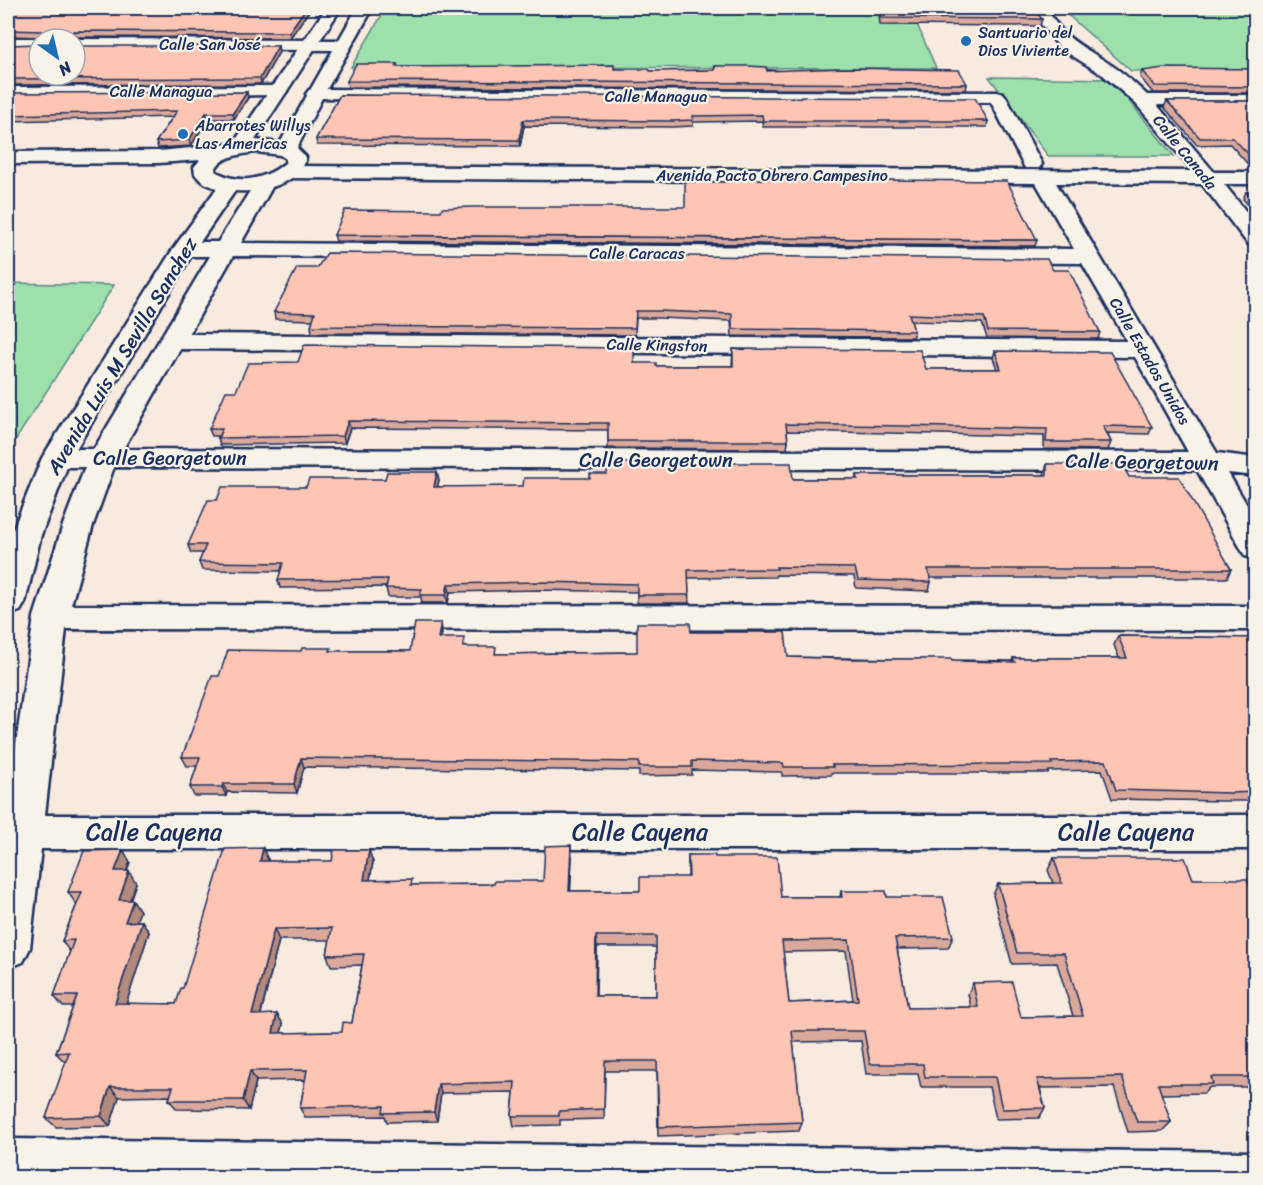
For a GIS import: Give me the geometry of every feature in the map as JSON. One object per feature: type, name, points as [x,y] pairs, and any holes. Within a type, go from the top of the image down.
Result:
[{"type":"street","points":[[204,174],[204,167],[211,159],[232,150],[278,91],[333,8]]},
{"type":"street","name":"Avenida Luis M Sevilla Sanchez","points":[[8,948],[51,617],[78,525],[103,458],[224,250],[284,165],[315,94],[365,8]]},
{"type":"street","name":"Calle Canada","points":[[1040,8],[1044,18],[1066,45],[1109,71],[1142,100],[1256,239]]},
{"type":"street","points":[[8,43],[27,43]]},
{"type":"street","name":"Calle San José","points":[[87,44],[344,45]]},
{"type":"street","name":"Calle Managua","points":[[8,92],[278,91]]},
{"type":"street","name":"Calle Managua","points":[[315,94],[997,97]]},
{"type":"street","name":"Calle Estados Unidos","points":[[997,97],[1037,170],[1144,349],[1256,548]]},
{"type":"street","points":[[1142,100],[1256,100]]},
{"type":"street","points":[[8,158],[100,165],[204,174],[213,181],[229,185],[284,165],[265,147],[100,165],[8,171]]},
{"type":"street","name":"Avenida Pacto Obrero Campesino","points":[[284,165],[1202,171],[1256,165]]},
{"type":"street","name":"Avenida Pacto Obrero Campesino","points":[[1202,171],[1256,178]]},
{"type":"street","name":"Avenida Luis M Sevilla Sanchez","points":[[8,603],[25,536],[56,458],[184,249],[229,185]]},
{"type":"street","name":"Calle Caracas","points":[[184,249],[1090,256]]},
{"type":"street","name":"Calle Kingston","points":[[170,341],[1144,349]]},
{"type":"street","name":"Calle Georgetown","points":[[56,458],[1206,461],[1256,467]]},
{"type":"street","points":[[51,617],[1256,618]]},
{"type":"street","name":"Calle Cayena","points":[[24,832],[1256,832]]},
{"type":"street","points":[[8,1164],[1256,1178]]},
{"type":"green space","points":[[386,8],[910,8],[936,68],[351,67]]},
{"type":"green space","points":[[1060,8],[1255,8],[1255,71],[1131,71]]},
{"type":"green space","points":[[989,77],[1111,79],[1174,156],[1048,156]]},
{"type":"green space","points":[[8,283],[114,285],[8,452]]},
{"type":"building","points":[[8,8],[306,8],[289,32],[87,31],[87,27],[27,27],[27,31],[8,30]]},
{"type":"building","points":[[880,8],[1020,8],[1038,14],[1042,19],[881,18]]},
{"type":"building","points":[[27,44],[27,79],[8,79],[8,45]]},
{"type":"building","points":[[87,46],[278,46],[260,78],[87,79]]},
{"type":"building","points":[[356,64],[397,64],[396,67],[614,65],[614,69],[649,69],[650,71],[715,70],[715,66],[766,67],[767,71],[845,68],[959,70],[967,84],[347,81]]},
{"type":"building","points":[[1164,68],[1256,69],[1256,87],[1155,86],[1142,71]]},
{"type":"building","points":[[247,92],[233,113],[206,113],[189,140],[156,142],[177,111],[8,115],[8,93]]},
{"type":"building","points":[[340,95],[975,98],[988,121],[763,121],[762,115],[693,116],[693,120],[672,121],[523,120],[519,140],[316,139]]},
{"type":"building","points":[[1167,101],[1256,101],[1256,162],[1233,138],[1200,138]]},
{"type":"building","points":[[728,180],[1007,181],[1037,240],[334,235],[345,210],[441,211],[442,208],[472,207],[685,207],[685,182],[728,182]]},
{"type":"building","points":[[1246,192],[1256,192],[1256,203]]},
{"type":"building","points":[[327,253],[1047,259],[1053,270],[1069,270],[1100,332],[988,331],[984,317],[909,314],[914,331],[732,329],[732,314],[659,311],[636,311],[635,328],[311,326],[315,313],[274,312],[297,268],[317,268]]},
{"type":"building","points":[[304,345],[634,348],[634,363],[656,363],[656,366],[733,366],[733,349],[920,350],[926,369],[1001,369],[995,351],[1110,352],[1152,427],[1103,426],[1111,442],[1046,442],[1047,429],[786,424],[788,441],[608,441],[608,423],[348,421],[343,436],[218,438],[222,429],[209,429],[226,391],[236,391],[248,363],[298,362]]},
{"type":"building","points":[[607,463],[791,463],[793,479],[858,479],[857,475],[1047,475],[1047,464],[1122,464],[1129,477],[1179,477],[1231,569],[928,569],[931,582],[858,580],[855,568],[776,567],[777,569],[688,570],[689,595],[637,595],[637,584],[538,582],[448,584],[446,595],[420,595],[422,589],[386,588],[388,579],[278,580],[283,563],[199,562],[206,545],[188,545],[208,500],[217,500],[222,487],[306,487],[309,479],[385,479],[387,472],[437,472],[434,487],[523,486],[524,478],[590,478],[590,474],[607,474]]},
{"type":"building","points":[[415,623],[441,623],[438,638],[464,638],[463,647],[496,647],[495,654],[637,652],[637,623],[690,623],[691,632],[785,632],[788,657],[852,659],[951,659],[952,661],[1015,662],[1013,658],[1127,658],[1118,636],[1256,638],[1256,792],[1116,790],[1106,761],[1051,762],[1052,764],[784,767],[783,763],[692,761],[692,767],[639,767],[639,762],[301,758],[294,784],[223,784],[222,787],[190,787],[200,757],[182,757],[212,676],[219,676],[228,650],[301,651],[302,648],[331,648],[330,651],[410,651]]},
{"type":"building","points":[[571,845],[569,891],[640,891],[640,877],[689,877],[688,855],[715,855],[715,857],[777,857],[781,897],[842,897],[841,891],[886,891],[887,897],[943,897],[953,937],[895,938],[908,1008],[978,1007],[973,983],[1012,982],[1021,1017],[1083,1016],[1064,953],[1017,953],[998,884],[1062,883],[1054,858],[1185,858],[1193,879],[1247,879],[1256,895],[1256,1077],[1211,1077],[1213,1084],[1158,1084],[1171,1122],[1137,1122],[1122,1077],[1037,1079],[1045,1108],[1002,1109],[995,1077],[925,1077],[923,1064],[870,1064],[864,1031],[792,1031],[802,1122],[659,1127],[657,1061],[605,1061],[604,1109],[559,1111],[559,1116],[512,1116],[515,1082],[438,1084],[434,1112],[383,1113],[384,1106],[300,1108],[307,1070],[250,1071],[243,1100],[169,1100],[173,1087],[110,1087],[101,1116],[46,1118],[69,1052],[56,1053],[77,996],[54,996],[74,940],[62,941],[82,892],[68,892],[84,851],[123,850],[115,871],[129,871],[119,900],[133,900],[125,922],[142,921],[115,1003],[176,1004],[181,988],[183,988],[225,849],[263,848],[260,861],[332,861],[334,850],[369,850],[364,880],[412,879],[411,885],[543,881],[545,846]],"holes":[[[332,928],[327,955],[364,954],[352,1023],[343,1022],[342,1032],[273,1033],[277,1014],[252,1015],[274,929]],[[596,936],[656,936],[656,996],[595,996]],[[849,940],[858,1000],[789,1003],[782,941]]]},
{"type":"place","name":"Santuario del Dios Viviente","points":[[966,41]]},
{"type":"place","name":"Abarrotes Willys Las Americas","points":[[183,134]]}]
